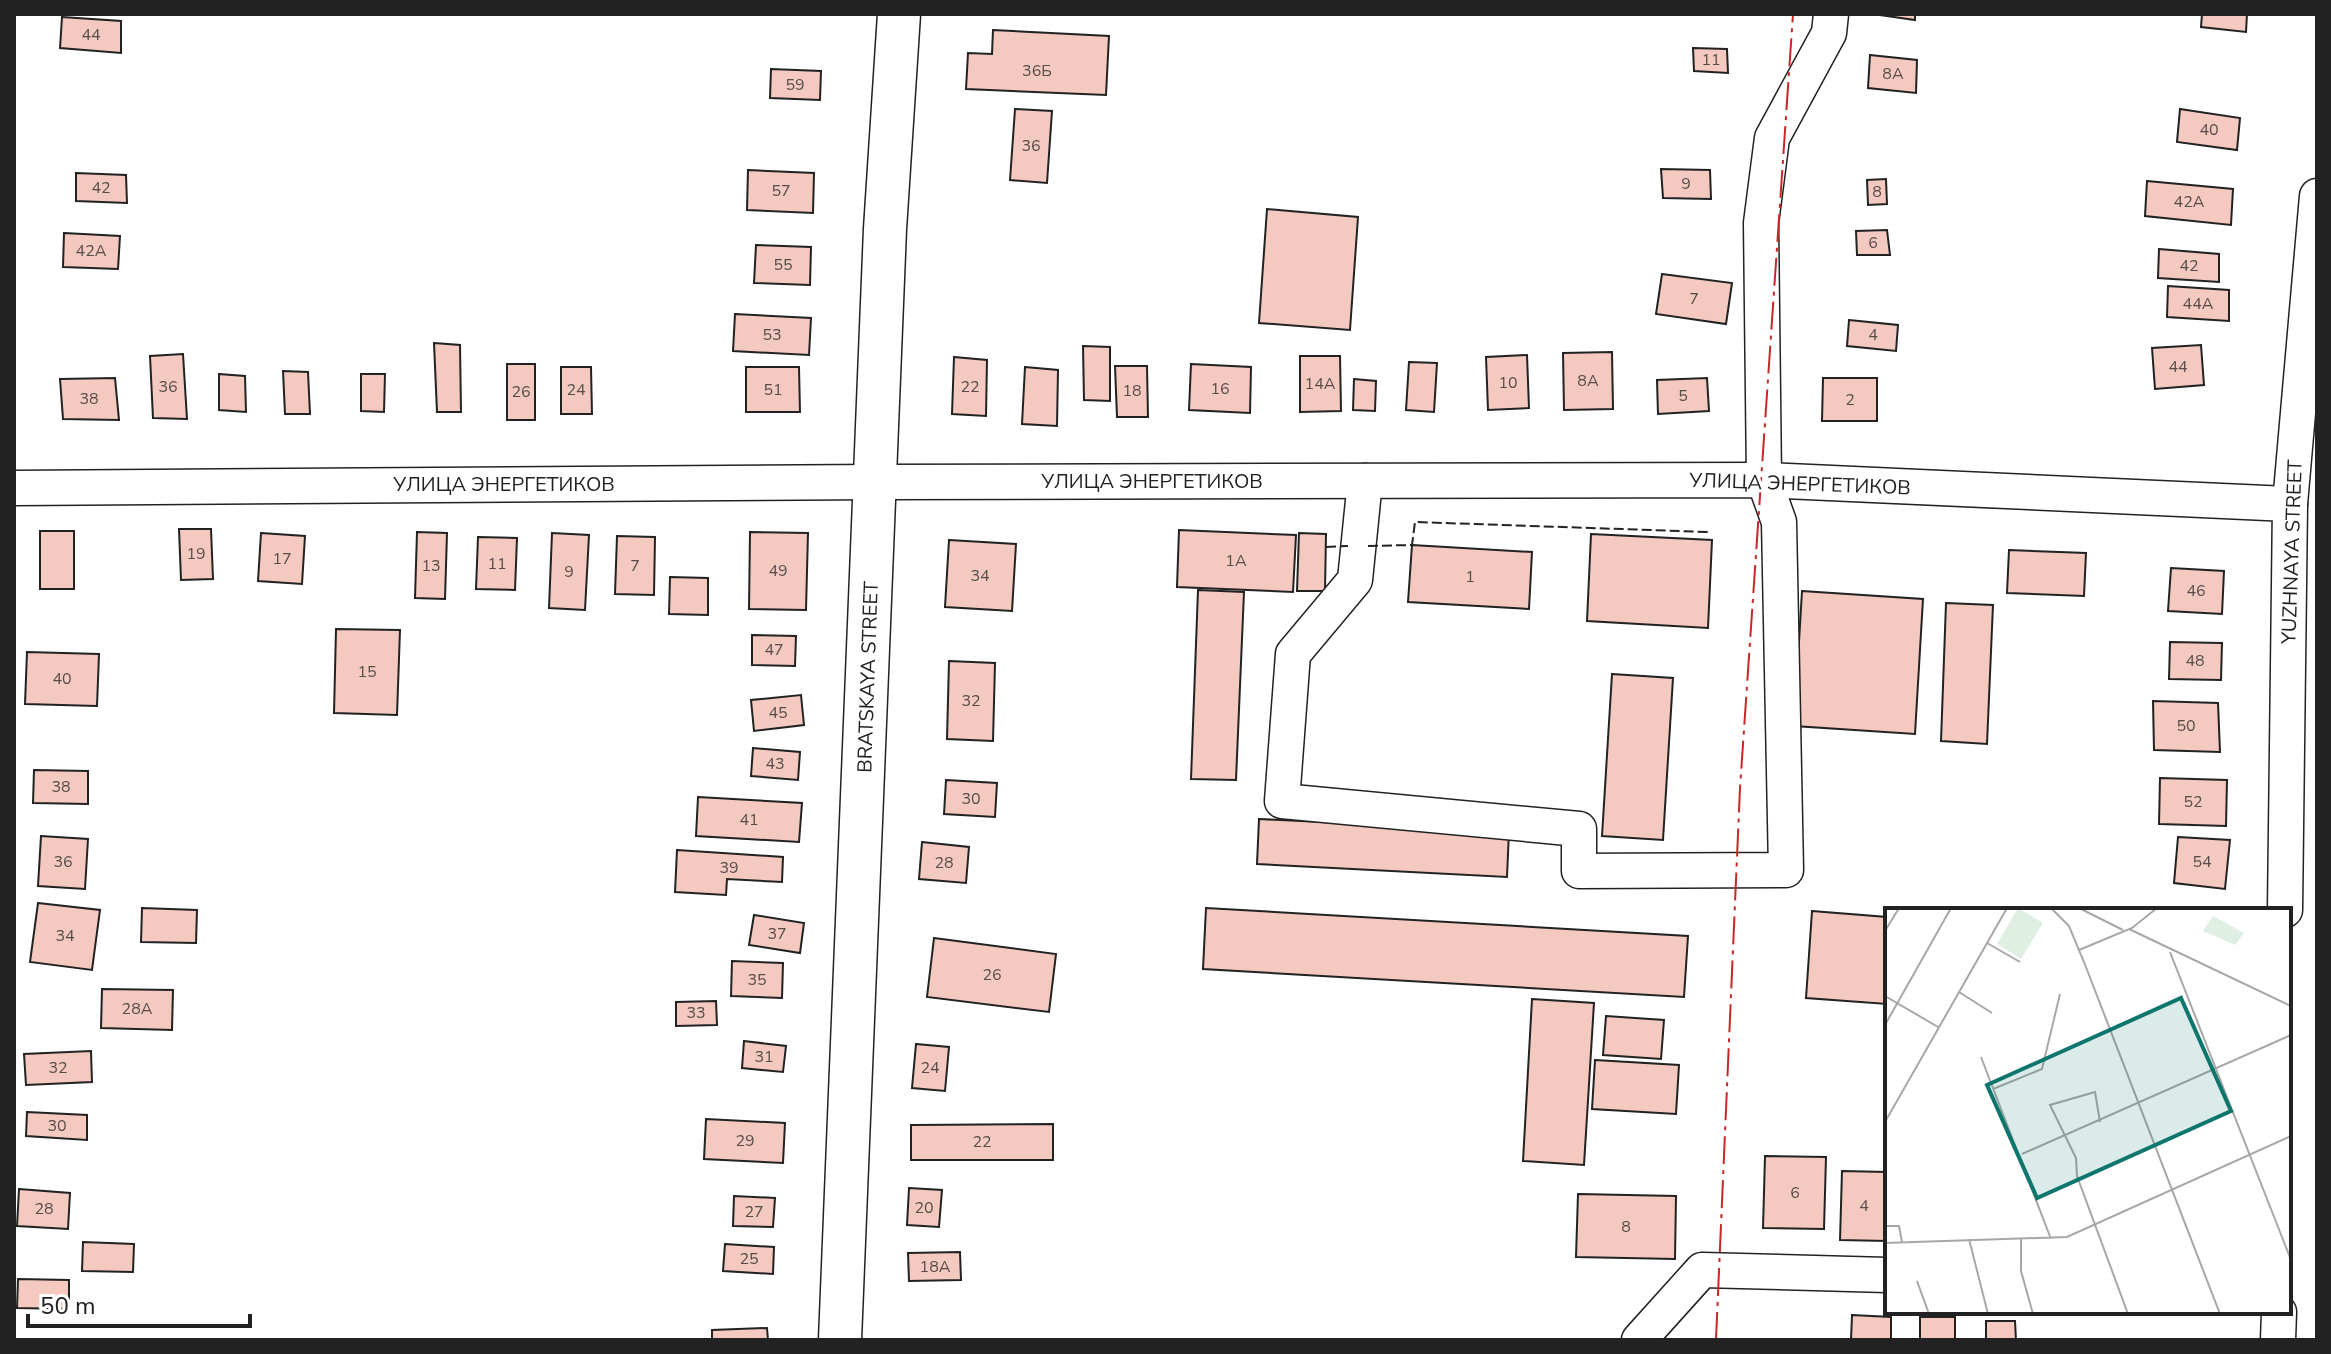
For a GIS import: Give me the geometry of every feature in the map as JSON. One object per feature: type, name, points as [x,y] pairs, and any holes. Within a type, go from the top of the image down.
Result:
[{"type":"main road","name":"BRATSKAYA STREET","points":[[840,1340],[885,229],[899,14]]},
{"type":"street","points":[[1365,481],[1355,580],[1293,654],[1282,801],[1579,829],[1579,871],[1786,870],[1779,522],[1764,480],[1761,223],[1772,138],[1829,33],[1831,14]]},
{"type":"street","name":"YUZHNAYA STREET","points":[[2285,908],[2290,504],[2317,196]]},
{"type":"street","name":"УЛИЦА ЭНЕРГЕТИКОВ","points":[[14,488],[1764,480],[2290,504]]},
{"type":"street","points":[[1639,1340],[1702,1270],[1885,1275]]},
{"type":"street","points":[[2278,1340],[2279,1314]]},
{"type":"building","points":[[1873,14],[1915,14],[1915,20]]},
{"type":"building","points":[[2202,14],[2247,14],[2246,32],[2201,27]]},
{"type":"building","points":[[62,17],[121,21],[121,53],[60,48]]},
{"type":"building","points":[[993,30],[1109,36],[1106,95],[966,89],[968,53],[992,54]]},
{"type":"building","points":[[1693,48],[1727,49],[1728,73],[1694,71]]},
{"type":"building","points":[[1870,55],[1917,60],[1916,93],[1868,88]]},
{"type":"building","points":[[771,69],[821,71],[820,100],[770,98]]},
{"type":"building","points":[[1015,109],[1052,111],[1047,183],[1010,180]]},
{"type":"building","points":[[2180,109],[2240,118],[2237,150],[2177,142]]},
{"type":"building","points":[[1661,169],[1710,170],[1711,199],[1663,198]]},
{"type":"building","points":[[748,170],[814,173],[813,213],[747,210]]},
{"type":"building","points":[[76,173],[126,175],[127,203],[76,201]]},
{"type":"building","points":[[1886,179],[1887,204],[1868,205],[1867,180]]},
{"type":"building","points":[[2147,181],[2233,189],[2231,225],[2145,216]]},
{"type":"building","points":[[1267,209],[1358,217],[1350,330],[1259,323]]},
{"type":"building","points":[[1887,230],[1890,255],[1857,255],[1856,231]]},
{"type":"building","points":[[64,233],[120,236],[118,269],[63,267]]},
{"type":"building","points":[[756,245],[811,247],[810,285],[754,283]]},
{"type":"building","points":[[2159,249],[2219,254],[2219,282],[2158,278]]},
{"type":"building","points":[[1662,274],[1732,283],[1726,324],[1656,314]]},
{"type":"building","points":[[2168,286],[2229,290],[2229,321],[2167,317]]},
{"type":"building","points":[[735,314],[811,318],[809,355],[733,351]]},
{"type":"building","points":[[1849,320],[1898,325],[1896,351],[1847,346]]},
{"type":"building","points":[[434,343],[460,345],[461,412],[437,412]]},
{"type":"building","points":[[2201,345],[2204,385],[2155,389],[2152,348]]},
{"type":"building","points":[[1083,346],[1110,347],[1110,401],[1084,400]]},
{"type":"building","points":[[1612,352],[1613,409],[1564,410],[1563,353]]},
{"type":"building","points":[[183,354],[187,419],[153,418],[150,356]]},
{"type":"building","points":[[1527,355],[1529,408],[1488,410],[1486,357]]},
{"type":"building","points":[[1300,356],[1340,356],[1341,411],[1300,412]]},
{"type":"building","points":[[954,357],[987,360],[986,416],[952,414]]},
{"type":"building","points":[[1409,362],[1437,363],[1434,412],[1406,410]]},
{"type":"building","points":[[507,364],[535,364],[535,420],[507,420]]},
{"type":"building","points":[[1191,364],[1251,367],[1250,413],[1189,410]]},
{"type":"building","points":[[1115,366],[1147,366],[1148,417],[1117,417]]},
{"type":"building","points":[[561,367],[591,367],[592,414],[561,414]]},
{"type":"building","points":[[746,367],[799,367],[800,412],[746,412]]},
{"type":"building","points":[[1025,367],[1058,370],[1057,426],[1022,424]]},
{"type":"building","points":[[283,371],[308,372],[310,414],[285,414]]},
{"type":"building","points":[[219,374],[245,376],[246,412],[219,410]]},
{"type":"building","points":[[361,374],[385,374],[384,412],[361,411]]},
{"type":"building","points":[[115,378],[119,420],[63,419],[60,379]]},
{"type":"building","points":[[1707,378],[1709,411],[1658,414],[1657,380]]},
{"type":"building","points":[[1823,378],[1877,378],[1877,421],[1822,421]]},
{"type":"building","points":[[1354,379],[1376,381],[1375,411],[1353,410]]},
{"type":"building","points":[[179,529],[211,529],[213,579],[181,580]]},
{"type":"building","points":[[1179,530],[1296,535],[1293,592],[1177,587]]},
{"type":"building","points":[[40,531],[74,531],[74,589],[40,589]]},
{"type":"building","points":[[417,532],[447,533],[445,599],[415,598]]},
{"type":"building","points":[[750,532],[808,533],[806,610],[749,609]]},
{"type":"building","points":[[261,533],[305,536],[302,584],[258,581]]},
{"type":"building","points":[[552,533],[589,535],[585,610],[549,608]]},
{"type":"building","points":[[1299,533],[1326,534],[1325,591],[1297,591]]},
{"type":"building","points":[[1591,534],[1712,540],[1708,628],[1587,621]]},
{"type":"building","points":[[617,536],[655,537],[654,595],[615,594]]},
{"type":"building","points":[[478,537],[517,538],[515,590],[476,589]]},
{"type":"building","points":[[949,540],[1016,544],[1012,611],[945,607]]},
{"type":"building","points":[[1412,545],[1532,552],[1529,609],[1408,602]]},
{"type":"building","points":[[2009,550],[2086,553],[2084,596],[2007,593]]},
{"type":"building","points":[[2171,568],[2224,571],[2222,614],[2168,611]]},
{"type":"building","points":[[670,577],[708,578],[708,615],[669,614]]},
{"type":"building","points":[[1198,590],[1244,592],[1236,780],[1191,779]]},
{"type":"building","points":[[1802,591],[1923,599],[1915,734],[1794,726]]},
{"type":"building","points":[[1946,603],[1993,605],[1987,744],[1941,741]]},
{"type":"building","points":[[336,629],[400,630],[397,715],[334,713]]},
{"type":"building","points":[[752,635],[796,636],[795,666],[752,665]]},
{"type":"building","points":[[2170,642],[2222,643],[2221,680],[2169,679]]},
{"type":"building","points":[[27,652],[99,654],[97,706],[25,704]]},
{"type":"building","points":[[949,661],[995,663],[993,741],[947,739]]},
{"type":"building","points":[[1612,674],[1673,678],[1663,840],[1602,836]]},
{"type":"building","points":[[801,695],[804,725],[754,731],[751,700]]},
{"type":"building","points":[[2153,701],[2218,703],[2220,752],[2154,750]]},
{"type":"building","points":[[753,748],[800,752],[798,780],[751,776]]},
{"type":"building","points":[[34,770],[88,771],[88,804],[33,803]]},
{"type":"building","points":[[2160,778],[2227,780],[2226,826],[2159,824]]},
{"type":"building","points":[[946,780],[997,783],[995,817],[944,814]]},
{"type":"building","points":[[698,797],[802,803],[799,842],[696,836]]},
{"type":"building","points":[[1259,819],[1509,831],[1507,877],[1257,864]]},
{"type":"building","points":[[41,836],[88,839],[85,889],[38,886]]},
{"type":"building","points":[[2178,837],[2230,840],[2225,889],[2174,883]]},
{"type":"building","points":[[922,842],[969,847],[966,883],[919,879]]},
{"type":"building","points":[[677,850],[783,857],[782,882],[727,879],[726,895],[675,892]]},
{"type":"building","points":[[38,903],[100,910],[92,970],[30,962]]},
{"type":"building","points":[[142,908],[197,910],[196,943],[141,942]]},
{"type":"building","points":[[1206,908],[1688,936],[1684,997],[1203,969]]},
{"type":"building","points":[[1812,911],[1885,917],[1885,1004],[1806,998]]},
{"type":"building","points":[[754,915],[804,923],[800,953],[749,945]]},
{"type":"building","points":[[934,938],[1056,954],[1049,1012],[927,997]]},
{"type":"building","points":[[732,961],[783,963],[782,998],[731,996]]},
{"type":"building","points":[[102,989],[173,990],[172,1030],[101,1028]]},
{"type":"building","points":[[1532,999],[1594,1003],[1584,1165],[1523,1161]]},
{"type":"building","points":[[716,1001],[717,1025],[676,1026],[676,1002]]},
{"type":"building","points":[[1606,1016],[1664,1020],[1661,1059],[1603,1055]]},
{"type":"building","points":[[744,1041],[786,1046],[783,1072],[742,1068]]},
{"type":"building","points":[[916,1044],[949,1047],[945,1091],[912,1088]]},
{"type":"building","points":[[91,1051],[92,1082],[26,1085],[24,1054]]},
{"type":"building","points":[[1595,1060],[1679,1065],[1676,1114],[1592,1109]]},
{"type":"building","points":[[27,1112],[87,1115],[87,1140],[26,1136]]},
{"type":"building","points":[[706,1119],[785,1123],[783,1163],[704,1159]]},
{"type":"building","points":[[1053,1124],[1053,1160],[911,1160],[911,1125]]},
{"type":"building","points":[[1765,1156],[1826,1157],[1824,1229],[1763,1228]]},
{"type":"building","points":[[1842,1171],[1885,1172],[1885,1241],[1840,1240]]},
{"type":"building","points":[[909,1188],[942,1190],[939,1227],[907,1225]]},
{"type":"building","points":[[19,1189],[70,1193],[68,1229],[17,1226]]},
{"type":"building","points":[[1578,1194],[1676,1196],[1675,1259],[1576,1257]]},
{"type":"building","points":[[734,1196],[775,1198],[773,1227],[733,1226]]},
{"type":"building","points":[[83,1242],[134,1244],[133,1272],[82,1271]]},
{"type":"building","points":[[725,1244],[774,1247],[773,1274],[723,1271]]},
{"type":"building","points":[[960,1252],[961,1280],[909,1281],[908,1253]]},
{"type":"building","points":[[18,1279],[69,1280],[69,1309],[17,1308]]},
{"type":"building","points":[[1852,1315],[1891,1317],[1891,1340],[1851,1340]]},
{"type":"building","points":[[1920,1317],[1955,1317],[1955,1340],[1920,1340]]},
{"type":"building","points":[[1986,1321],[2015,1321],[2016,1340],[1986,1340]]},
{"type":"building","points":[[767,1328],[768,1340],[712,1340],[712,1330]]},
{"type":"fence","points":[[1368,546],[1412,545],[1415,522],[1708,532]]},
{"type":"fence","points":[[1326,547],[1348,546]]},
{"type":"power","points":[[1716,1340],[1740,788],[1793,14]]}]
